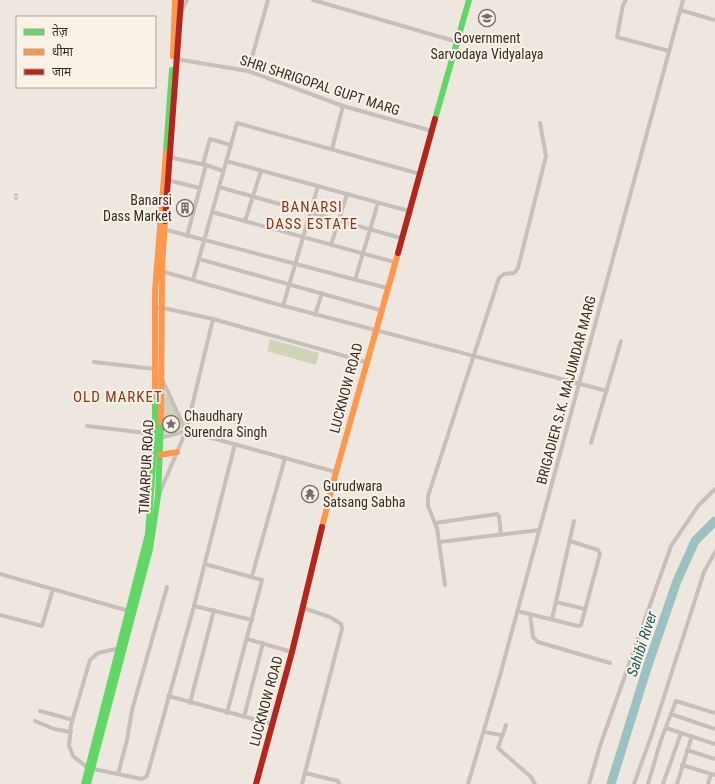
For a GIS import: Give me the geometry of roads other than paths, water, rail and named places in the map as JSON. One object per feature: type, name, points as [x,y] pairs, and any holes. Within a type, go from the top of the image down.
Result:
[{"type":"street","name":"TIMARPUR ROAD","points":[[175,0],[177,15]]},
{"type":"street","name":"TIMARPUR ROAD","points":[[131,612],[150,549],[158,496],[160,455],[157,437],[155,369],[159,271],[177,15],[181,0]]},
{"type":"street","points":[[177,15],[187,0]]},
{"type":"street","points":[[248,71],[268,0]]},
{"type":"street","points":[[313,0],[458,42]]},
{"type":"street","name":"LUCKNOW ROAD","points":[[256,784],[292,652],[336,472],[380,310],[469,0]]},
{"type":"street","points":[[626,0],[623,5],[617,37],[669,51]]},
{"type":"street","name":"BRIGADIER S.K. MAJUMDAR MARG","points":[[468,784],[484,732],[682,0]]},
{"type":"street","points":[[680,10],[715,20]]},
{"type":"street","name":"SHRI SHRIGOPAL GUPT MARG","points":[[174,59],[248,71],[343,106],[432,131]]},
{"type":"street","points":[[332,149],[343,106]]},
{"type":"street","points":[[193,280],[236,124],[239,123],[420,174]]},
{"type":"street","points":[[445,585],[436,523],[428,506],[428,496],[499,278],[504,274],[514,273],[518,268],[546,156],[540,123]]},
{"type":"street","points":[[187,236],[200,188],[210,139],[230,145]]},
{"type":"street","points":[[167,157],[224,171]]},
{"type":"street","points":[[226,161],[409,211]]},
{"type":"street","points":[[245,221],[261,171]]},
{"type":"street","points":[[165,180],[200,188]]},
{"type":"street","points":[[283,306],[318,186]]},
{"type":"street","points":[[219,187],[401,238]]},
{"type":"street","points":[[331,245],[347,194]]},
{"type":"street","points":[[355,280],[378,203]]},
{"type":"street","points":[[212,212],[394,262]]},
{"type":"street","points":[[162,229],[387,288]]},
{"type":"street","points":[[199,259],[380,310]]},
{"type":"street","points":[[159,271],[315,315],[607,391]]},
{"type":"street","points":[[315,315],[322,293]]},
{"type":"street","name":"TIMARPUR ROAD","points":[[84,784],[90,768],[122,648],[148,534],[162,378],[158,307]]},
{"type":"street","points":[[158,307],[213,319],[366,362]]},
{"type":"street","points":[[158,496],[186,431],[213,319]]},
{"type":"street","points":[[591,443],[622,342]]},
{"type":"street","points":[[94,362],[155,369]]},
{"type":"street","points":[[162,378],[186,431]]},
{"type":"street","points":[[87,426],[157,437],[186,431],[336,472]]},
{"type":"street","points":[[122,648],[98,653],[91,658],[73,720],[70,751],[73,756],[90,768],[145,779],[194,606],[235,444]]},
{"type":"street","points":[[160,455],[177,452]]},
{"type":"street","points":[[252,576],[284,458]]},
{"type":"street","points":[[589,784],[600,746],[672,546],[698,506],[715,489]]},
{"type":"street","points":[[436,523],[497,514],[499,516],[502,535]]},
{"type":"street","points":[[552,619],[574,521]]},
{"type":"street","points":[[438,542],[539,530]]},
{"type":"street","points":[[517,611],[578,626],[582,623],[600,552],[570,541]]},
{"type":"street","points":[[634,784],[652,734],[704,572],[715,552]]},
{"type":"street","points":[[205,564],[262,579],[227,713]]},
{"type":"street","points":[[0,574],[131,612]]},
{"type":"street","points":[[118,774],[127,740],[132,710],[167,587]]},
{"type":"street","points":[[0,615],[42,626],[53,589]]},
{"type":"street","points":[[556,602],[585,609]]},
{"type":"street","points":[[194,606],[252,620]]},
{"type":"street","points":[[302,784],[342,629],[341,624],[334,619],[303,608]]},
{"type":"street","points":[[190,703],[214,610]]},
{"type":"street","points":[[530,614],[533,637],[538,642],[610,662]]},
{"type":"street","points":[[247,639],[292,652]]},
{"type":"street","points":[[244,717],[263,643]]},
{"type":"street","points":[[168,696],[272,724]]},
{"type":"street","points":[[648,784],[671,714],[678,701],[715,713]]},
{"type":"street","points":[[40,711],[73,720]]},
{"type":"street","points":[[671,714],[715,729]]},
{"type":"street","points":[[35,721],[54,729],[71,732]]},
{"type":"street","points":[[506,725],[501,735],[498,748],[531,777],[535,784]]},
{"type":"street","points":[[666,728],[715,744]]},
{"type":"street","points":[[484,732],[501,735]]},
{"type":"street","points":[[663,784],[681,733]]},
{"type":"street","points":[[677,784],[692,736]]},
{"type":"street","points":[[687,750],[715,759]]},
{"type":"street","points":[[682,765],[713,774],[708,784]]},
{"type":"street","name":"TIMARPUR ROAD","points":[[88,784],[90,768]]},
{"type":"street","points":[[305,773],[338,781],[339,784]]},
{"type":"waterway","name":"Sahibi River","points":[[611,784],[647,668],[677,581],[695,541],[715,521]]},
{"type":"place","name":"Government Sarvodaya Vidyalaya","points":[[487,18]]},
{"type":"place","name":"Banarsi Dass Market","points":[[185,208]]},
{"type":"place","name":"Chaudhary Surendra Singh","points":[[171,424]]},
{"type":"place","name":"Gurudwara Satsang Sabha","points":[[310,494]]},
{"type":"district","name":"BANARSI DASS ESTATE","points":[[312,216]]},
{"type":"district","name":"OLD MARKET","points":[[118,397]]}]
